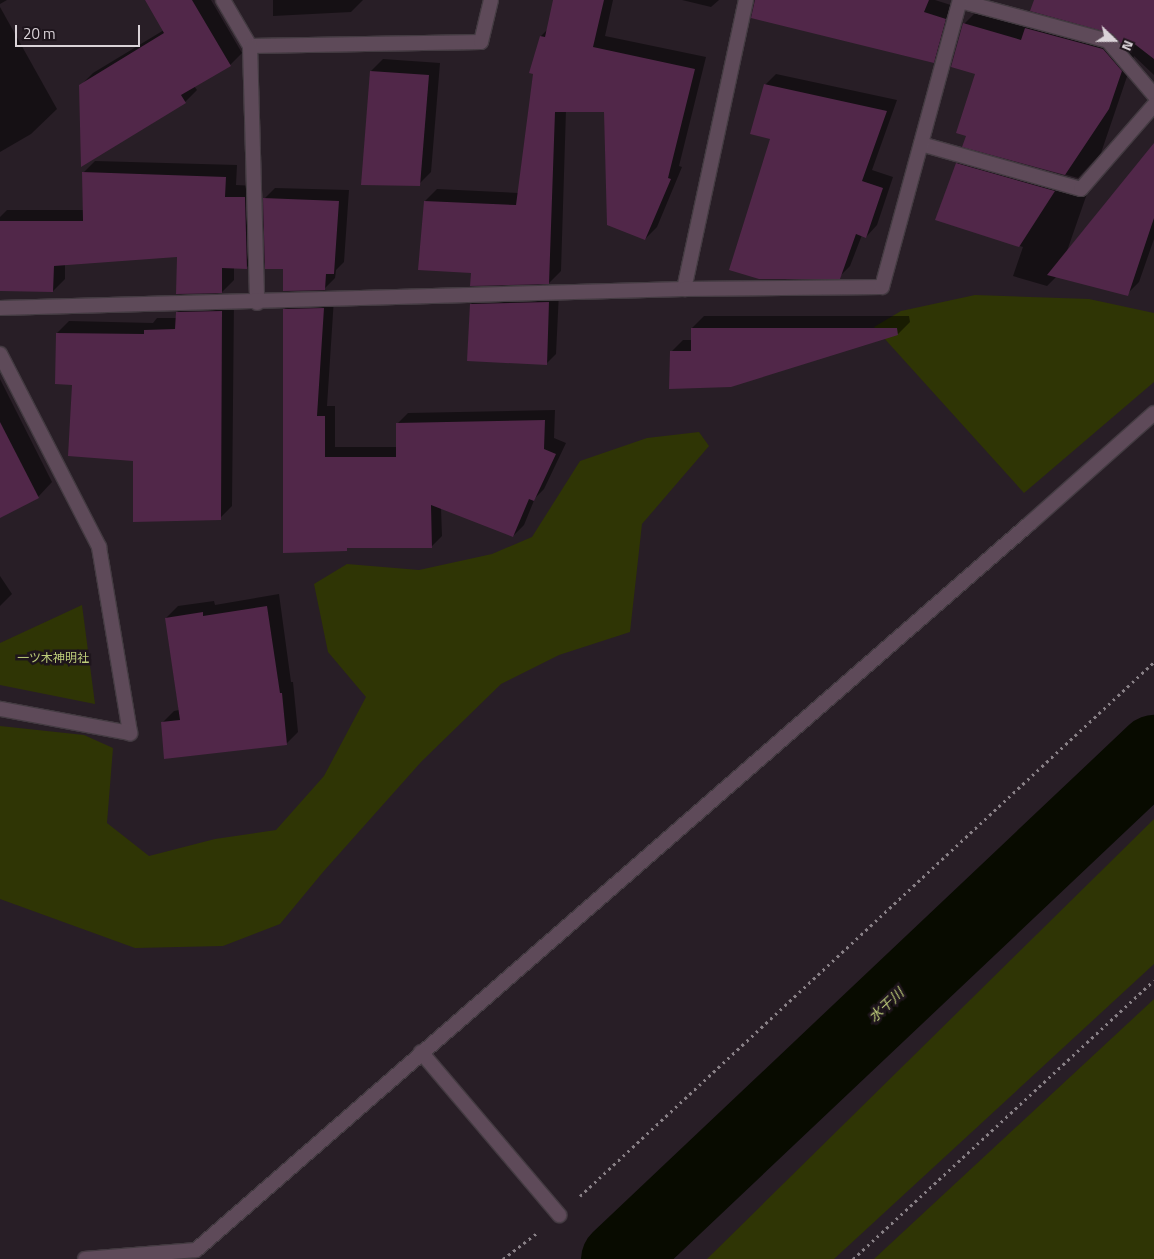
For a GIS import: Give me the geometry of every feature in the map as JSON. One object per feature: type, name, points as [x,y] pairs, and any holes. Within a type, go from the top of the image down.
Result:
[{"type":"street","points":[[223,0],[250,46],[257,302]]},
{"type":"street","points":[[250,46],[480,42],[491,0]]},
{"type":"street","points":[[684,289],[746,0]]},
{"type":"street","points":[[0,308],[684,289],[882,287],[960,1],[1108,42],[1154,95]]},
{"type":"street","points":[[921,144],[1082,189],[1154,105]]},
{"type":"street","points":[[0,354],[99,547],[130,733],[0,709]]},
{"type":"street","points":[[85,1259],[196,1250],[1154,413]]},
{"type":"street","points":[[421,1052],[559,1216]]},
{"type":"path","points":[[503,1259],[559,1216],[1154,662]]},
{"type":"path","points":[[853,1259],[1154,980]]},
{"type":"green space","points":[[975,295],[1089,299],[1154,313],[1154,382],[1024,493],[874,327],[901,311]]},
{"type":"green space","points":[[699,432],[709,446],[642,524],[630,632],[559,655],[501,684],[421,762],[323,872],[280,924],[223,946],[135,948],[0,899],[0,726],[84,735],[113,748],[107,823],[149,856],[215,839],[276,830],[324,776],[366,697],[328,652],[314,584],[347,564],[419,570],[492,554],[532,537],[580,461],[647,438]]},
{"type":"green space","name":"一ツ木神明社","points":[[82,605],[95,704],[0,685],[0,643]]},
{"type":"green space","points":[[1154,819],[1154,964],[834,1259],[707,1259]]},
{"type":"green space","points":[[1154,999],[1154,1259],[874,1259]]},
{"type":"building","points":[[145,0],[192,0],[231,66],[181,95],[186,103],[81,167],[79,85],[164,33]]},
{"type":"building","points":[[553,0],[604,0],[593,47],[695,69],[668,178],[671,179],[645,240],[607,225],[604,112],[555,112],[549,284],[470,286],[471,273],[418,270],[424,201],[516,205],[533,74],[529,73],[540,36],[545,37]]},
{"type":"building","points":[[755,0],[929,0],[924,12],[946,19],[934,63],[751,18]]},
{"type":"building","points":[[1034,0],[1154,0],[1154,59],[1132,42],[1128,51],[1110,33],[1030,11]]},
{"type":"building","points":[[963,23],[1021,40],[1025,28],[1103,49],[1122,71],[1109,109],[1065,175],[962,147],[966,136],[956,133],[975,74],[951,67]]},
{"type":"building","points":[[370,71],[429,75],[420,186],[361,185]]},
{"type":"building","points":[[764,84],[887,111],[862,181],[883,188],[866,238],[856,234],[840,279],[759,279],[729,270],[770,139],[750,134]]},
{"type":"building","points":[[1154,143],[1154,218],[1128,296],[1047,275]]},
{"type":"building","points":[[956,163],[1055,191],[1019,247],[935,220]]},
{"type":"building","points":[[82,172],[226,177],[225,197],[245,197],[247,269],[222,268],[222,293],[176,294],[177,257],[54,266],[53,292],[0,291],[0,221],[83,221]]},
{"type":"building","points":[[263,198],[339,201],[334,274],[326,274],[325,290],[283,291],[283,269],[265,269]]},
{"type":"building","points":[[549,302],[547,365],[467,361],[470,304]]},
{"type":"building","points":[[324,308],[317,416],[325,416],[325,457],[396,457],[396,423],[545,420],[544,449],[556,454],[534,501],[529,499],[513,537],[431,505],[432,548],[347,548],[347,551],[283,553],[283,309]]},
{"type":"building","points":[[222,311],[221,520],[133,522],[133,461],[68,456],[72,385],[55,384],[56,333],[144,334],[144,330],[175,329],[176,312]]},
{"type":"building","points":[[691,328],[897,328],[898,335],[731,387],[669,389],[670,351],[691,351]]},
{"type":"building","points":[[0,422],[39,498],[0,518]]},
{"type":"building","points":[[267,606],[280,693],[282,693],[287,745],[164,759],[161,722],[180,720],[165,618],[203,612],[203,616]]},
{"type":"waterway","name":"水干川","points":[[618,1259],[1154,752]]}]
